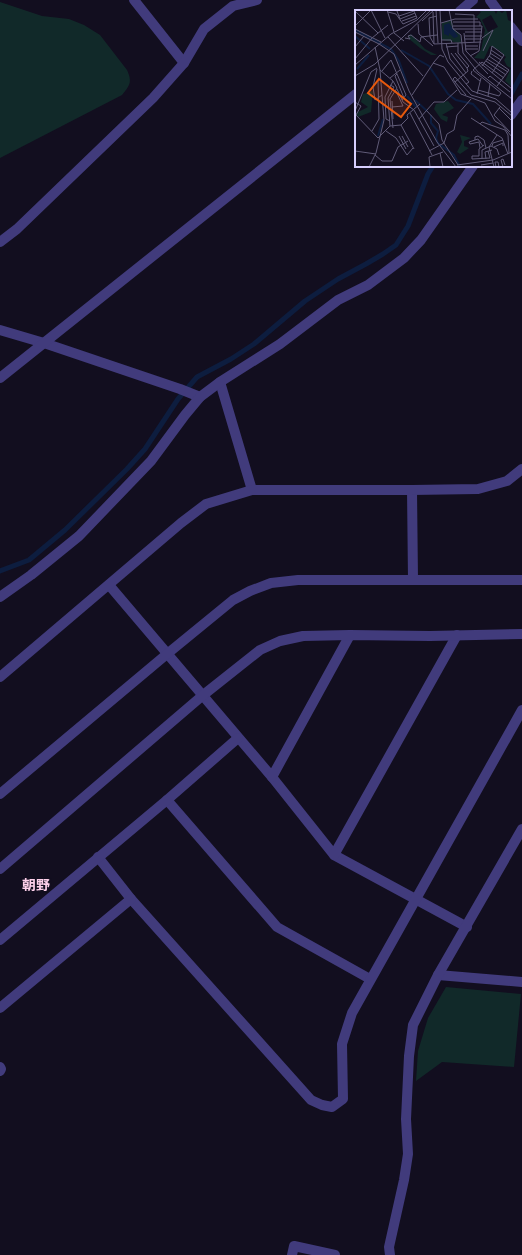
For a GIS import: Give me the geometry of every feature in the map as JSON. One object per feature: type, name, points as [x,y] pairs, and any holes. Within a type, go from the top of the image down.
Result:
[{"type":"street","points":[[134,0],[184,63]]},
{"type":"street","points":[[0,242],[17,229],[153,98],[184,63],[204,29],[233,6],[256,0]]},
{"type":"street","points":[[461,10],[473,0]]},
{"type":"street","points":[[490,0],[497,10]]},
{"type":"street","points":[[512,28],[522,41]]},
{"type":"street","points":[[0,378],[355,95]]},
{"type":"street","points":[[512,114],[522,100]]},
{"type":"street","points":[[0,597],[31,575],[79,536],[151,461],[200,397],[220,382],[280,344],[338,300],[368,285],[404,258],[421,240],[472,167]]},
{"type":"street","points":[[0,330],[44,343],[200,397]]},
{"type":"street","points":[[220,382],[252,490]]},
{"type":"street","points":[[0,677],[181,523],[206,504],[252,490],[478,489],[507,481],[522,469]]},
{"type":"street","points":[[412,490],[413,580]]},
{"type":"street","points":[[0,794],[166,654],[233,600],[250,591],[271,583],[298,580],[522,580]]},
{"type":"street","points":[[109,585],[166,654],[272,777],[334,855],[467,927]]},
{"type":"street","points":[[0,869],[202,696],[260,650],[280,641],[303,636],[457,636],[522,634]]},
{"type":"street","points":[[272,777],[350,635]]},
{"type":"street","points":[[334,855],[457,636]]},
{"type":"street","points":[[98,857],[131,898],[311,1100],[322,1105],[332,1107],[343,1099],[342,1044],[352,1013],[522,710]]},
{"type":"street","points":[[0,940],[167,800],[238,738]]},
{"type":"street","points":[[167,800],[276,927],[370,979]]},
{"type":"street","points":[[390,1255],[389,1247],[404,1180],[408,1154],[406,1118],[408,1056],[413,1025],[438,975],[522,829]]},
{"type":"street","points":[[0,1008],[131,898]]},
{"type":"street","points":[[438,975],[522,982]]},
{"type":"street","points":[[0,1067],[0,1071]]},
{"type":"street","points":[[292,1255],[294,1246],[335,1255]]},
{"type":"green space","points":[[0,2],[42,16],[69,19],[84,25],[100,35],[127,70],[130,81],[128,87],[122,95],[0,158]]},
{"type":"green space","points":[[446,987],[521,994],[514,1067],[442,1062],[416,1081],[418,1051],[428,1018]]},
{"type":"waterway","points":[[512,92],[522,74]]},
{"type":"waterway","points":[[0,571],[29,560],[65,530],[127,469],[145,449],[178,399],[197,377],[231,359],[254,344],[305,301],[338,279],[366,264],[396,245],[408,226],[428,174],[432,167]]},
{"type":"district","name":"朝野","points":[[36,885]]}]
